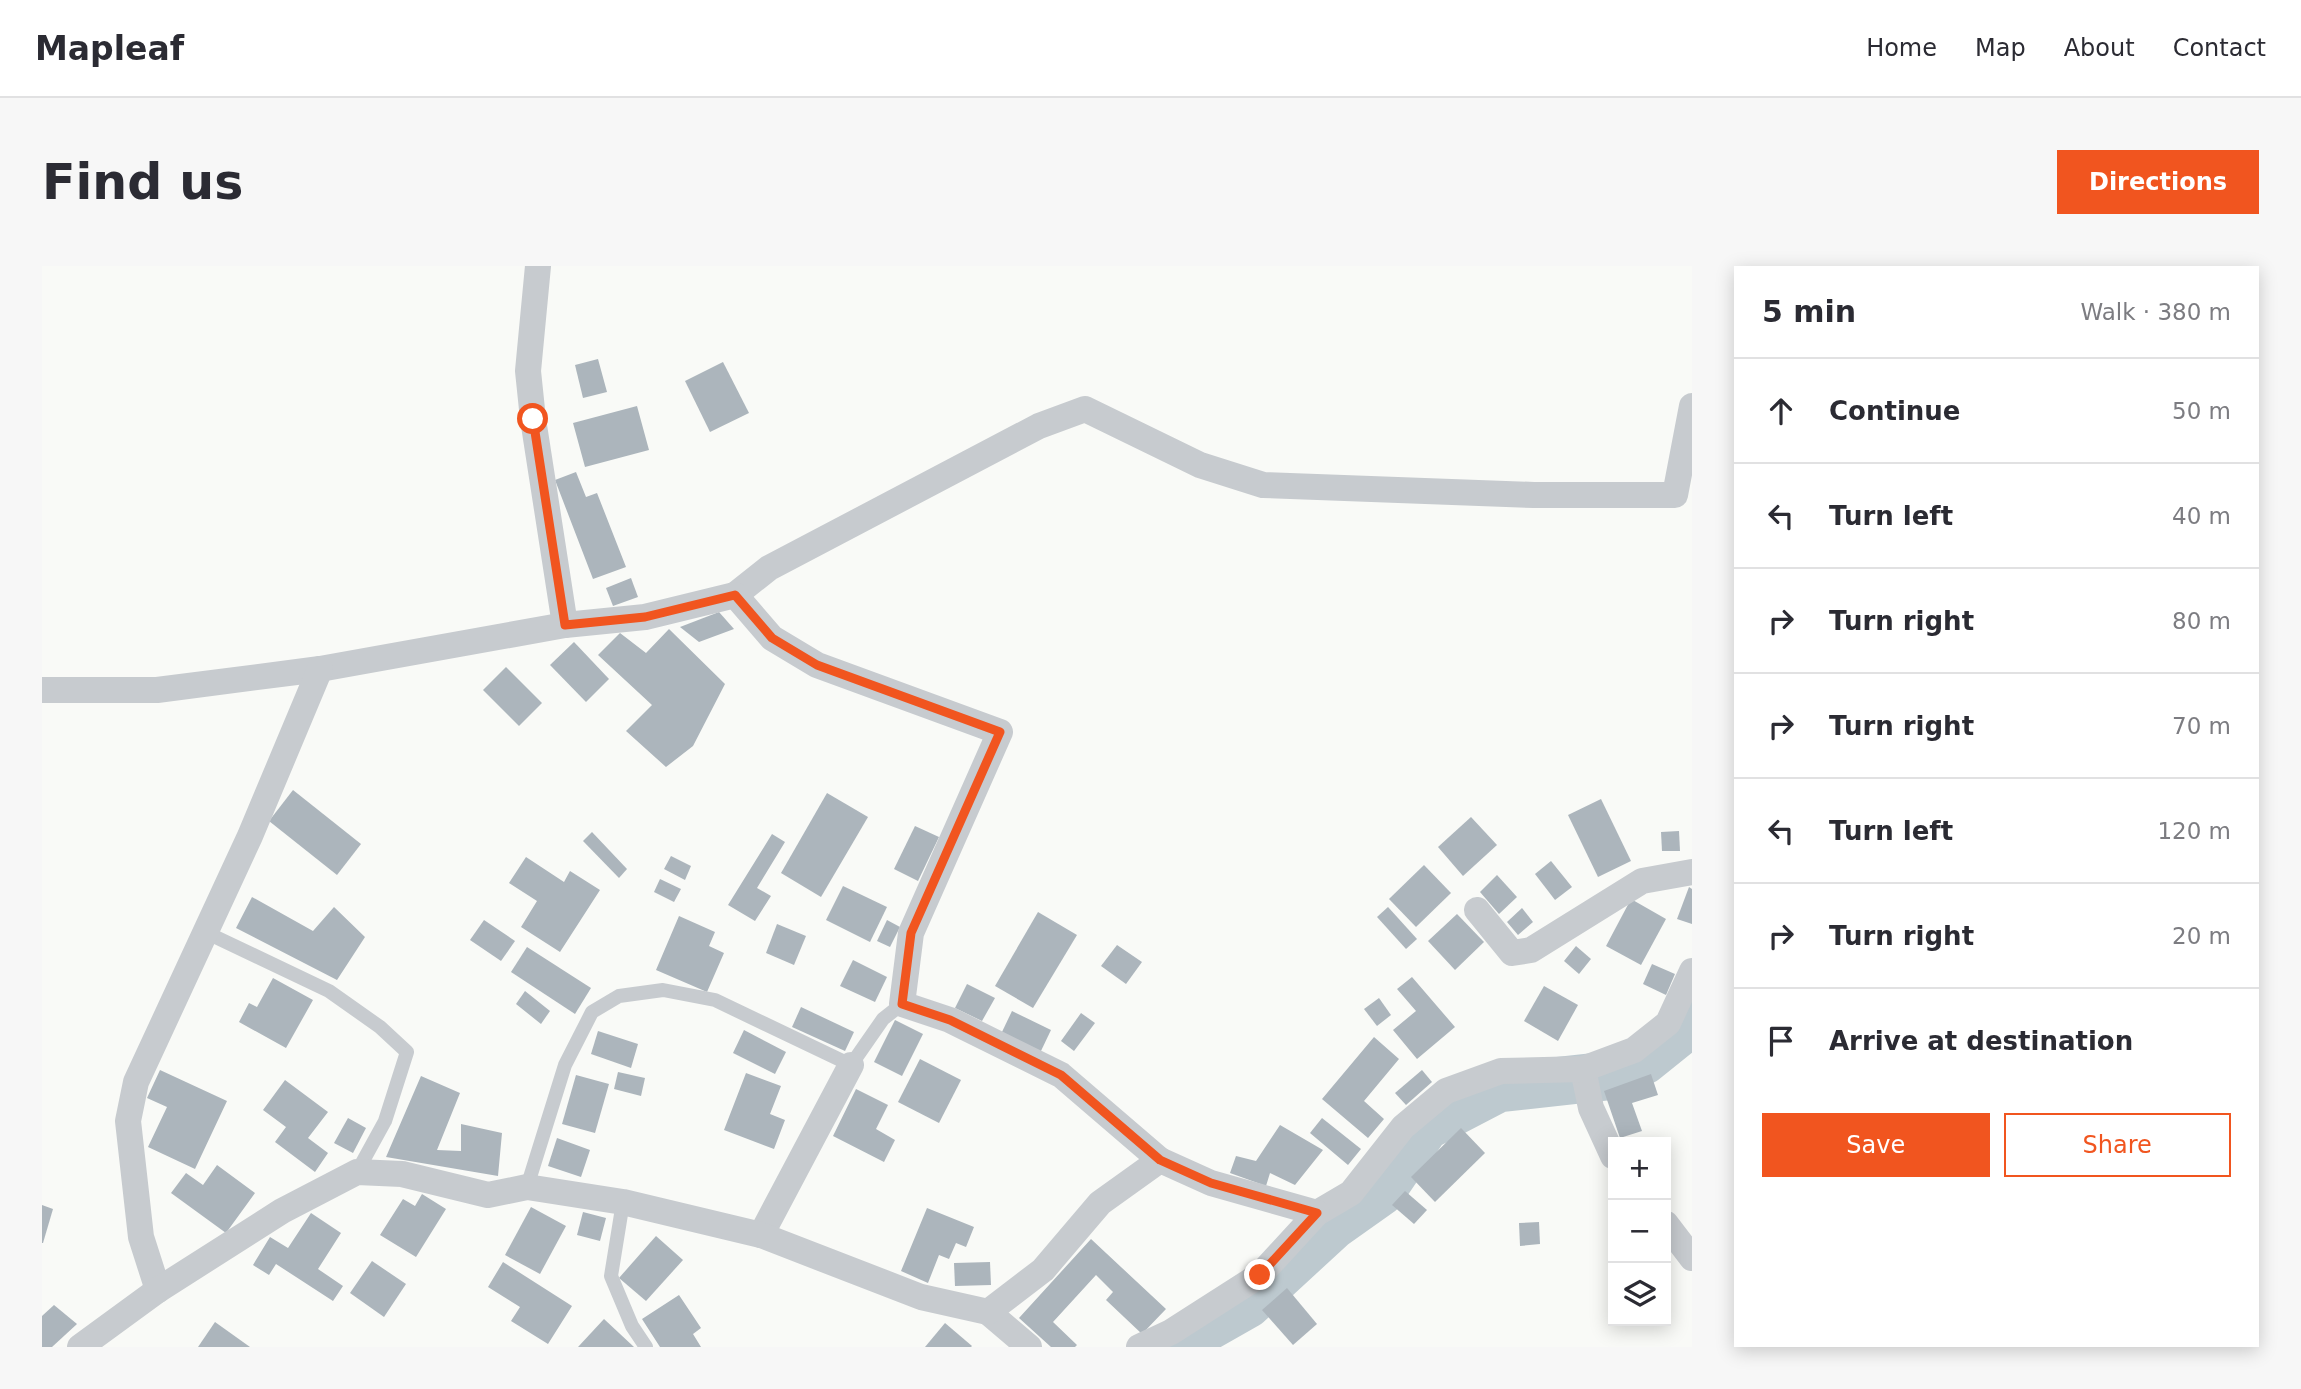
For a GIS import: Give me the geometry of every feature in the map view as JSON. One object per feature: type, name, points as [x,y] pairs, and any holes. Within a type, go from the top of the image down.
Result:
[{"type":"street","points":[[538,266],[528,370],[565,625]]},
{"type":"street","points":[[42,690],[157,690],[320,669],[565,625],[645,617],[735,595],[769,568],[1039,426],[1085,409],[1200,465],[1263,485],[1534,495],[1675,495],[1685,487],[1692,406]]},
{"type":"street","points":[[735,595],[772,638],[817,665],[1000,732],[911,933],[902,1004],[950,1020],[1061,1075],[1160,1160],[1211,1183],[1317,1213]]},
{"type":"street","points":[[158,1290],[141,1237],[128,1121],[136,1082],[250,836],[320,669]]},
{"type":"street","points":[[1477,910],[1512,953],[1531,950],[1642,881],[1692,872]]},
{"type":"street","points":[[1139,1347],[1171,1332],[1260,1275],[1317,1213],[1351,1193],[1403,1127],[1446,1091],[1501,1071],[1583,1069],[1634,1050],[1668,1023],[1692,971]]},
{"type":"street","points":[[761,1236],[851,1065]]},
{"type":"street","points":[[1583,1069],[1591,1108],[1608,1150]]},
{"type":"street","points":[[988,1312],[1043,1270],[1100,1203],[1160,1160]]},
{"type":"street","points":[[80,1347],[158,1290],[282,1211],[357,1172],[402,1174],[488,1195],[527,1186],[623,1202],[761,1236],[921,1297],[988,1312],[1029,1347]]},
{"type":"street","points":[[1671,1231],[1692,1258]]},
{"type":"lane","points":[[205,932],[329,991],[380,1027],[407,1052],[385,1121],[357,1172]]},
{"type":"lane","points":[[527,1186],[565,1065],[592,1012],[619,996],[663,990],[715,1000],[851,1065],[883,1019],[902,1004]]},
{"type":"lane","points":[[623,1202],[611,1276],[632,1326],[646,1347]]},
{"type":"building","points":[[598,359],[607,392],[583,398],[575,365]]},
{"type":"building","points":[[723,362],[749,413],[710,432],[685,381]]},
{"type":"building","points":[[637,406],[649,450],[585,467],[573,423]]},
{"type":"building","points":[[576,472],[586,497],[597,493],[626,567],[593,579],[555,480]]},
{"type":"building","points":[[631,578],[638,597],[613,606],[606,588]]},
{"type":"building","points":[[719,612],[734,629],[699,642],[680,627]]},
{"type":"building","points":[[669,629],[725,684],[693,746],[666,767],[626,731],[652,705],[598,655],[620,633],[646,653]]},
{"type":"building","points":[[574,642],[609,679],[586,702],[550,665]]},
{"type":"building","points":[[506,667],[542,703],[519,726],[483,690]]},
{"type":"building","points":[[293,790],[361,844],[337,875],[269,821]]},
{"type":"building","points":[[827,793],[868,817],[821,897],[781,873]]},
{"type":"building","points":[[1601,799],[1631,861],[1598,877],[1568,815]]},
{"type":"building","points":[[1471,817],[1497,845],[1463,876],[1438,847]]},
{"type":"building","points":[[915,826],[939,837],[918,881],[894,869]]},
{"type":"building","points":[[1679,831],[1680,851],[1662,851],[1661,832]]},
{"type":"building","points":[[592,832],[627,869],[619,878],[583,841]]},
{"type":"building","points":[[772,834],[785,842],[757,888],[771,896],[755,921],[728,905]]},
{"type":"building","points":[[671,856],[691,866],[685,880],[664,869]]},
{"type":"building","points":[[526,857],[564,882],[570,871],[600,890],[560,952],[521,927],[537,901],[509,883]]},
{"type":"building","points":[[1551,861],[1572,887],[1555,900],[1535,874]]},
{"type":"building","points":[[1424,865],[1451,893],[1416,927],[1389,899]]},
{"type":"building","points":[[1497,875],[1517,897],[1499,914],[1480,892]]},
{"type":"building","points":[[660,879],[681,889],[674,902],[654,892]]},
{"type":"building","points":[[843,886],[887,907],[870,942],[826,920]]},
{"type":"building","points":[[1689,887],[1692,889],[1692,924],[1677,919]]},
{"type":"building","points":[[252,897],[313,931],[334,907],[365,937],[337,980],[236,928]]},
{"type":"building","points":[[1631,899],[1666,919],[1641,965],[1606,946]]},
{"type":"building","points":[[1388,907],[1417,939],[1406,949],[1377,917]]},
{"type":"building","points":[[1522,908],[1533,922],[1518,935],[1507,922]]},
{"type":"building","points":[[1038,912],[1077,935],[1033,1008],[995,986]]},
{"type":"building","points":[[1457,914],[1484,942],[1455,970],[1428,941]]},
{"type":"building","points":[[679,916],[715,932],[709,946],[724,953],[707,992],[656,970]]},
{"type":"building","points":[[484,920],[515,941],[501,961],[470,940]]},
{"type":"building","points":[[887,920],[900,927],[890,947],[877,941]]},
{"type":"building","points":[[777,924],[806,936],[794,965],[766,953]]},
{"type":"building","points":[[1117,945],[1142,962],[1126,984],[1101,966]]},
{"type":"building","points":[[1576,946],[1591,959],[1579,974],[1564,961]]},
{"type":"building","points":[[527,947],[591,988],[575,1014],[511,972]]},
{"type":"building","points":[[853,960],[887,977],[875,1002],[840,986]]},
{"type":"building","points":[[1652,964],[1675,974],[1666,995],[1643,984]]},
{"type":"building","points":[[1412,977],[1455,1027],[1417,1059],[1393,1030],[1416,1011],[1397,989]]},
{"type":"building","points":[[273,978],[313,1000],[286,1048],[239,1022],[249,1003],[257,1007]]},
{"type":"building","points":[[967,984],[995,998],[982,1021],[955,1008]]},
{"type":"building","points":[[1544,986],[1578,1005],[1558,1041],[1524,1021]]},
{"type":"building","points":[[525,991],[550,1011],[541,1024],[516,1004]]},
{"type":"building","points":[[1379,998],[1391,1015],[1377,1026],[1364,1009]]},
{"type":"building","points":[[801,1007],[854,1032],[845,1051],[792,1027]]},
{"type":"building","points":[[1012,1011],[1051,1030],[1040,1053],[1001,1034]]},
{"type":"building","points":[[1081,1013],[1095,1023],[1074,1051],[1061,1041]]},
{"type":"building","points":[[895,1020],[923,1034],[902,1076],[874,1062]]},
{"type":"building","points":[[744,1030],[786,1052],[775,1074],[733,1053]]},
{"type":"building","points":[[598,1031],[638,1044],[631,1068],[591,1054]]},
{"type":"building","points":[[1374,1037],[1399,1059],[1364,1101],[1384,1119],[1368,1138],[1322,1099]]},
{"type":"building","points":[[920,1059],[961,1080],[939,1123],[898,1102]]},
{"type":"building","points":[[160,1070],[227,1101],[195,1169],[148,1147],[167,1107],[147,1098]]},
{"type":"building","points":[[1422,1070],[1432,1082],[1406,1105],[1395,1093]]},
{"type":"building","points":[[618,1072],[645,1078],[641,1096],[614,1089]]},
{"type":"building","points":[[746,1073],[781,1086],[770,1114],[785,1120],[774,1149],[724,1130]]},
{"type":"building","points":[[1651,1074],[1658,1095],[1632,1103],[1642,1131],[1620,1137],[1604,1091]]},
{"type":"building","points":[[576,1075],[609,1084],[595,1133],[562,1124]]},
{"type":"building","points":[[421,1076],[460,1093],[437,1150],[461,1151],[461,1124],[502,1133],[498,1176],[386,1157]]},
{"type":"building","points":[[285,1080],[328,1112],[308,1138],[328,1153],[315,1172],[275,1142],[286,1127],[263,1110]]},
{"type":"building","points":[[856,1089],[888,1105],[876,1129],[895,1140],[884,1162],[833,1136]]},
{"type":"building","points":[[348,1118],[366,1128],[353,1153],[334,1143]]},
{"type":"building","points":[[1322,1118],[1361,1149],[1348,1165],[1310,1133]]},
{"type":"building","points":[[1280,1125],[1323,1150],[1295,1185],[1270,1173],[1266,1186],[1230,1173],[1236,1156],[1256,1161]]},
{"type":"building","points":[[1461,1128],[1485,1153],[1435,1202],[1411,1177]]},
{"type":"building","points":[[557,1138],[590,1150],[581,1177],[548,1166]]},
{"type":"building","points":[[217,1165],[255,1193],[226,1233],[171,1193],[186,1173],[203,1185]]},
{"type":"building","points":[[1405,1191],[1427,1210],[1414,1224],[1392,1205]]},
{"type":"building","points":[[422,1194],[446,1209],[416,1257],[380,1235],[403,1199],[415,1206]]},
{"type":"building","points":[[42,1205],[53,1209],[43,1243],[42,1243]]},
{"type":"building","points":[[531,1207],[566,1226],[540,1274],[505,1255]]},
{"type":"building","points":[[927,1208],[974,1227],[966,1247],[956,1243],[949,1259],[939,1255],[928,1283],[901,1271]]},
{"type":"building","points":[[583,1212],[606,1218],[600,1241],[577,1235]]},
{"type":"building","points":[[311,1213],[341,1233],[318,1269],[343,1286],[333,1301],[276,1264],[269,1275],[253,1265],[270,1237],[288,1248]]},
{"type":"building","points":[[1539,1222],[1540,1244],[1520,1246],[1519,1223]]},
{"type":"building","points":[[656,1236],[683,1260],[646,1301],[619,1278]]},
{"type":"building","points":[[1091,1239],[1166,1309],[1142,1334],[1106,1300],[1113,1292],[1096,1275],[1053,1322],[1077,1345],[1051,1347],[1019,1318]]},
{"type":"building","points":[[372,1261],[406,1284],[384,1317],[350,1293]]},
{"type":"building","points":[[503,1262],[572,1306],[548,1344],[511,1321],[520,1307],[488,1287]]},
{"type":"building","points":[[990,1262],[991,1285],[955,1286],[954,1263]]},
{"type":"building","points":[[1287,1288],[1317,1324],[1293,1345],[1262,1310]]},
{"type":"building","points":[[679,1295],[701,1328],[693,1334],[701,1347],[660,1347],[642,1319]]},
{"type":"building","points":[[54,1305],[77,1324],[52,1347],[42,1347],[42,1316]]},
{"type":"building","points":[[604,1319],[634,1347],[578,1347]]},
{"type":"building","points":[[215,1322],[250,1347],[198,1347]]},
{"type":"building","points":[[945,1323],[972,1346],[925,1347]]},
{"type":"waterway","points":[[1171,1347],[1247,1304],[1333,1225],[1381,1191],[1425,1126],[1498,1088],[1607,1076],[1644,1060],[1680,1031],[1692,1008]]},
{"type":"route","points":[[533,419],[565,625],[645,617],[735,595],[772,638],[817,665],[1000,732],[911,933],[902,1004],[950,1020],[1061,1075],[1160,1160],[1211,1183],[1317,1213],[1260,1275]]}]
